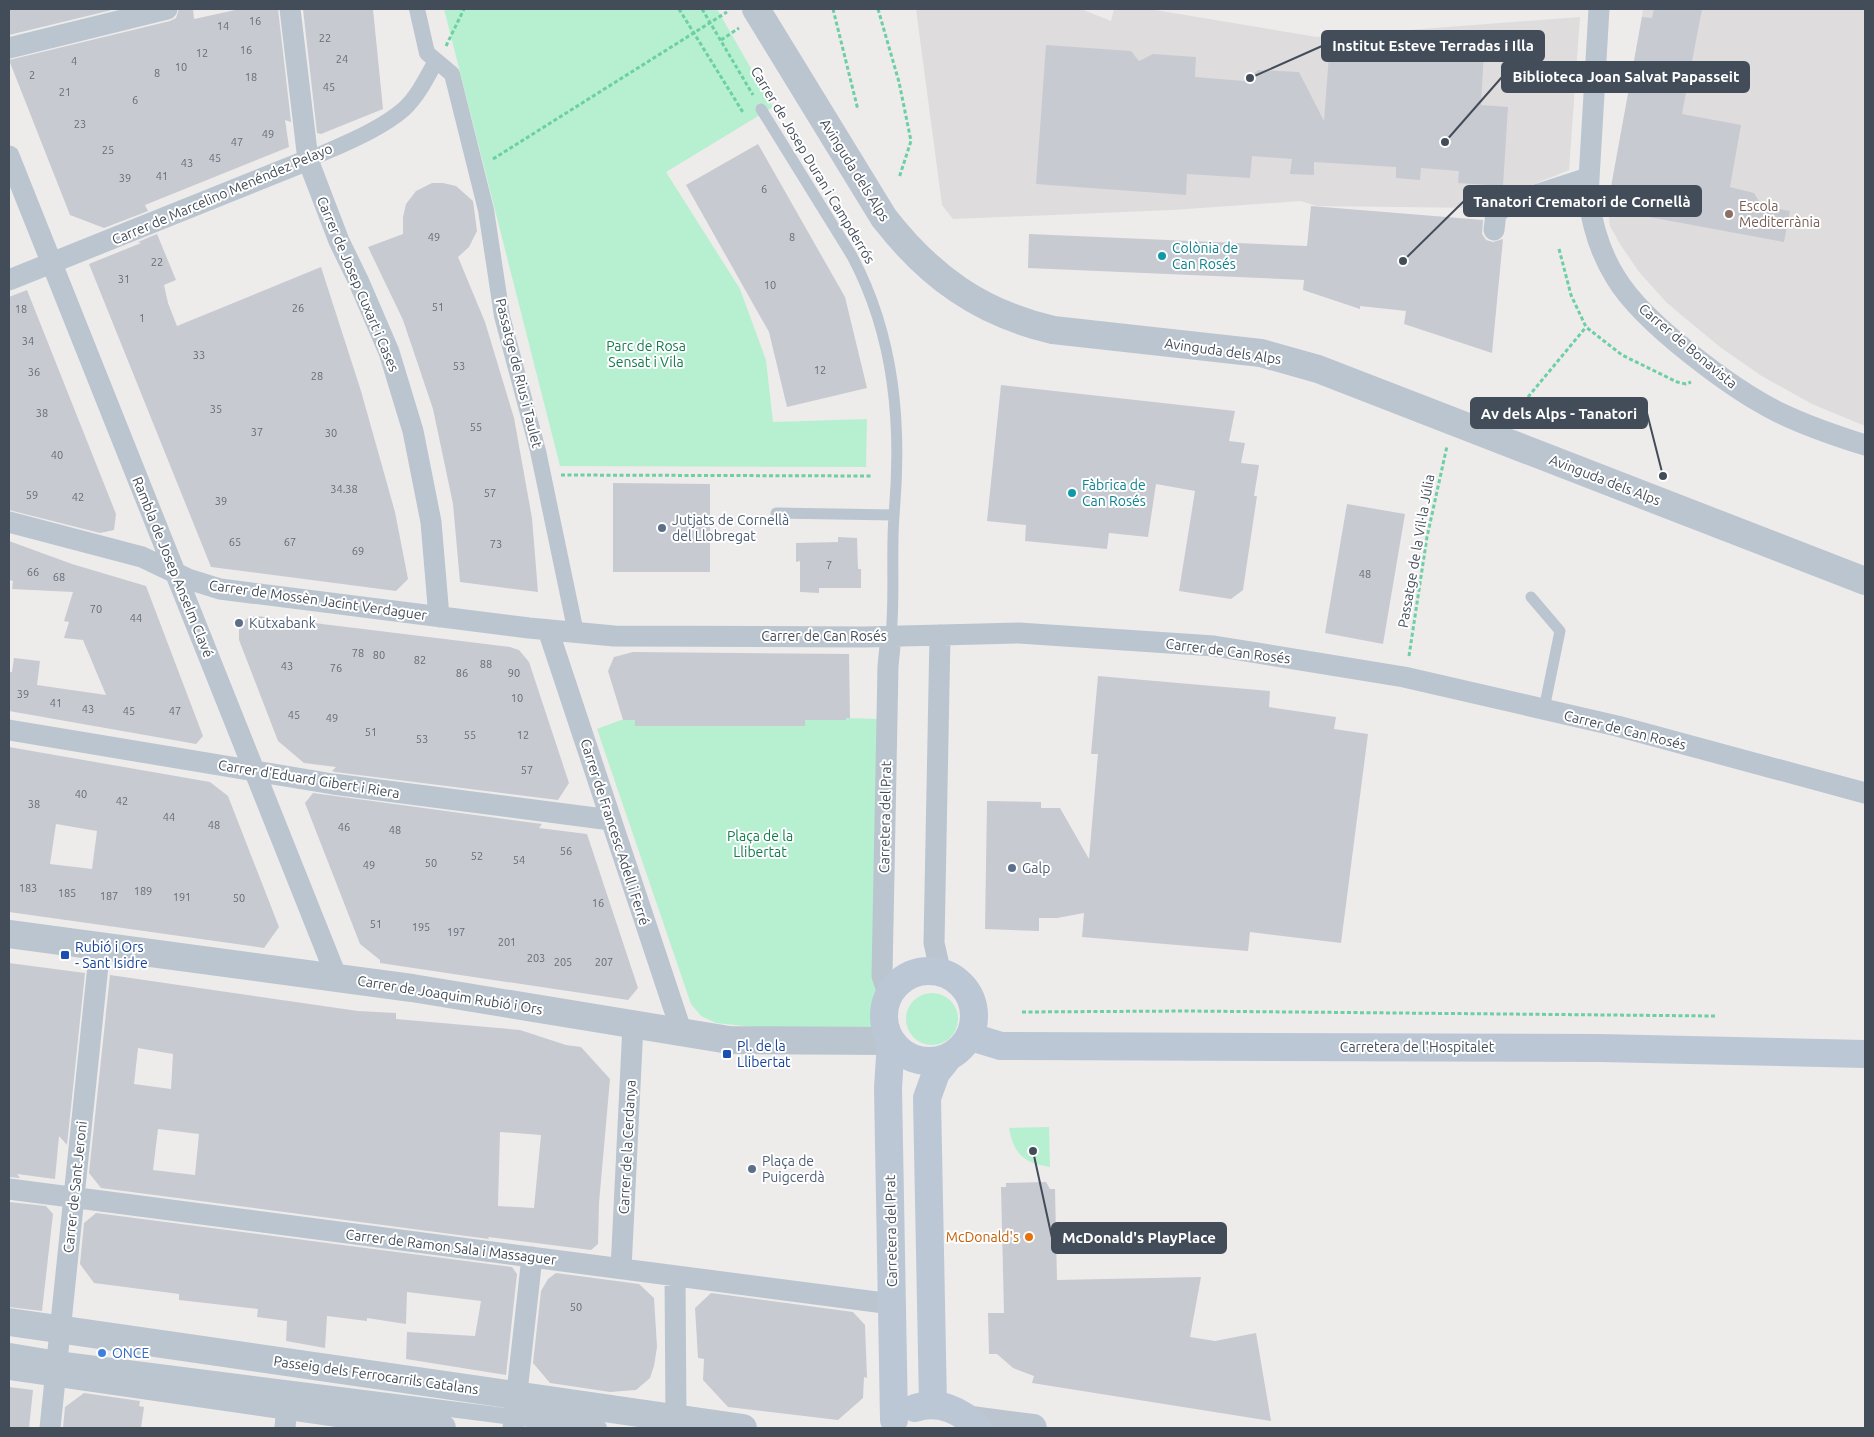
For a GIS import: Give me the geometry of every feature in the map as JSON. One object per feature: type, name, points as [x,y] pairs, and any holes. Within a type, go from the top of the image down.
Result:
[{"type":"main road","points":[[925,971],[941,974],[954,979],[965,989],[972,1001],[974,1018],[971,1037],[957,1053],[948,1058],[935,1061],[915,1059],[904,1054],[891,1041],[885,1021],[889,997],[895,986],[914,973],[925,971]]},
{"type":"main road","name":"Carretera de l'Hospitalet","points":[[971,1037],[984,1043],[1001,1046],[1581,1048],[1865,1054]]},
{"type":"main road","name":"Carretera del Prat","points":[[890,1424],[892,1304],[888,1088],[891,1041]]},
{"type":"main road","points":[[933,1405],[927,1098],[934,1078],[948,1058]]},
{"type":"main road","points":[[890,1424],[906,1412],[933,1405],[946,1407],[975,1424]]},
{"type":"street","points":[[9,48],[167,9]]},
{"type":"street","name":"Carrer de Josep Cuxart i Cases","points":[[290,9],[308,160],[338,241],[376,319],[401,387],[426,487],[439,617]]},
{"type":"street","name":"Passatge de Rius i Taulet","points":[[417,9],[427,53],[452,74],[486,210],[502,316],[543,475],[576,633]]},
{"type":"street","name":"Avinguda dels Alps","points":[[756,9],[884,218],[908,247],[932,271],[988,308],[1020,321],[1053,330],[1252,352],[1318,369],[1865,581]]},
{"type":"street","name":"Carrer de Bonavista","points":[[1599,9],[1588,178],[1591,219],[1597,240],[1616,279],[1632,299],[1683,346],[1745,393],[1779,412],[1865,446]]},
{"type":"street","name":"Carrer de Marcelino Menéndez Pelayo","points":[[9,280],[308,160],[384,122],[404,109],[414,97],[436,61]]},
{"type":"street","name":"Rambla de Josep Anselm Clavé","points":[[9,156],[337,978]]},
{"type":"street","points":[[1494,230],[1496,213],[1508,204],[1588,178]]},
{"type":"street","name":"Carrer de Mossèn Jacint Verdaguer","points":[[9,522],[142,557],[188,580],[220,589],[576,633]]},
{"type":"street","name":"Carrer de Francesc Adell i Ferré","points":[[548,630],[682,1033]]},
{"type":"street","name":"Carrer de Can Rosés","points":[[576,633],[614,636],[891,636],[1019,633],[1214,646],[1404,678],[1544,709],[1617,726],[1865,793]]},
{"type":"street","points":[[940,635],[934,943],[941,974]]},
{"type":"street","name":"Carretera del Prat","points":[[889,997],[882,976],[888,666],[891,636]]},
{"type":"street","name":"Carrer d'Eduard Gibert i Riera","points":[[9,730],[333,784],[611,820]]},
{"type":"street","name":"Carrer de Joaquim Rubió i Ors","points":[[9,934],[412,988],[729,1040],[891,1041]]},
{"type":"street","name":"Carrer de Sant Jeroni","points":[[50,1428],[100,946]]},
{"type":"street","name":"Carrer de la Cerdanya","points":[[621,1269],[633,1025]]},
{"type":"street","name":"Carrer de Ramon Sala i Massaguer","points":[[9,1189],[892,1304]]},
{"type":"street","points":[[515,1413],[532,1257]]},
{"type":"street","points":[[675,1276],[676,1418]]},
{"type":"street","name":"Passeig dels Ferrocarrils Catalans","points":[[9,1322],[60,1329],[598,1428]]},
{"type":"street","name":"Passeig dels Ferrocarrils Catalans","points":[[9,1351],[56,1366],[286,1417],[442,1428]]},
{"type":"street","name":"Passeig dels Ferrocarrils Catalans","points":[[9,1366],[56,1366],[515,1413],[676,1418],[743,1428]]},
{"type":"street","points":[[975,1424],[1033,1428]]},
{"type":"lane","name":"Carrer de Josep Duran i Campderrós","points":[[761,109],[852,256],[875,307],[893,376],[897,410],[898,480],[894,514],[891,636]]},
{"type":"lane","points":[[776,513],[894,514]]},
{"type":"lane","points":[[1532,597],[1560,631],[1544,709]]},
{"type":"path","points":[[436,61],[452,37],[464,9]]},
{"type":"path","points":[[679,9],[737,106],[749,120]]},
{"type":"path","name":"Carrer de Josep Duran i Campderrós","points":[[702,9],[761,109]]},
{"type":"path","points":[[833,9],[858,110]]},
{"type":"path","points":[[878,9],[899,82],[911,141],[899,178]]},
{"type":"path","points":[[475,169],[728,12]]},
{"type":"path","points":[[720,40],[738,29]]},
{"type":"path","points":[[1559,249],[1571,295],[1586,327],[1622,355],[1660,375],[1684,384],[1690,383],[1694,378]]},
{"type":"path","points":[[1528,397],[1586,327]]},
{"type":"path","name":"Passatge de la Vil·la Júlia","points":[[1409,659],[1427,537],[1447,446]]},
{"type":"path","points":[[543,475],[873,476]]},
{"type":"path","points":[[1022,1012],[1197,1011],[1716,1016]]},
{"type":"shaded area","points":[[916,9],[1081,9],[1111,21],[1114,9],[1149,9],[1317,37],[1580,17],[1569,170],[1505,196],[1481,194],[1480,208],[1317,206],[1301,201],[1172,210],[953,219],[942,205]]},
{"type":"shaded area","name":"Escola Mediterrània","points":[[1643,9],[1865,9],[1865,426],[1812,404],[1760,375],[1720,347],[1667,303],[1639,272],[1610,226],[1607,204],[1610,203]]},
{"type":"green space","name":"Parc de Rosa Sensat i Vila","points":[[444,9],[717,9],[773,107],[666,172],[740,289],[766,360],[773,422],[867,419],[866,467],[560,466]]},
{"type":"green space","name":"Plaça de la Llibertat","points":[[881,719],[875,1024],[867,1031],[765,1028],[716,1023],[701,1016],[691,1004],[597,729],[621,720],[635,720],[635,726],[804,726],[805,720]]},
{"type":"green space","points":[[927,993],[937,993],[947,997],[954,1004],[958,1019],[954,1034],[947,1041],[937,1045],[927,1045],[917,1041],[910,1034],[906,1024],[906,1014],[910,1004],[917,997]]},
{"type":"green space","points":[[1049,1127],[1050,1167],[1033,1163],[1021,1156],[1014,1145],[1009,1128]]},
{"type":"building","points":[[9,9],[116,9],[9,35]]},
{"type":"building","points":[[179,9],[193,9],[194,19],[240,9],[278,9],[291,122],[285,120],[289,147],[145,205],[148,211],[104,228],[70,215],[9,60],[170,21],[176,18]]},
{"type":"building","points":[[303,9],[373,9],[383,109],[321,134],[317,133]]},
{"type":"building","points":[[1654,9],[1702,9],[1682,114],[1741,125],[1730,187],[1754,193],[1762,206],[1790,211],[1784,242],[1622,212],[1624,205],[1608,203],[1642,17],[1652,18]]},
{"type":"building","points":[[1330,42],[1484,51],[1481,105],[1508,107],[1503,186],[1458,183],[1459,171],[1421,168],[1420,180],[1396,178],[1396,167],[1314,162],[1314,175],[1290,174],[1292,159],[1252,156],[1250,178],[1187,174],[1186,195],[1036,184],[1046,45],[1131,51],[1139,61],[1153,54],[1196,57],[1195,77],[1244,81],[1258,70],[1299,72],[1324,121]]},
{"type":"building","points":[[758,144],[845,297],[867,388],[787,407],[769,332],[686,185]]},
{"type":"building","points":[[432,183],[456,186],[473,201],[477,231],[469,247],[458,257],[485,322],[514,418],[532,518],[538,592],[460,582],[453,504],[433,409],[403,320],[368,247],[403,234],[403,217],[406,204],[416,191]]},
{"type":"building","points":[[1311,206],[1483,220],[1482,234],[1486,240],[1493,242],[1503,239],[1492,353],[1404,324],[1406,311],[1360,306],[1360,309],[1303,290],[1304,280],[1028,268],[1029,234],[1307,246]]},
{"type":"building","points":[[157,234],[176,280],[164,285],[168,303],[177,326],[321,267],[361,391],[395,512],[408,579],[396,591],[211,567],[89,264],[141,243],[138,242]]},
{"type":"building","points":[[27,290],[116,514],[114,530],[100,533],[9,510],[9,297]]},
{"type":"building","name":"Fàbrica de Can Rosés","points":[[1001,385],[1235,411],[1229,441],[1245,443],[1241,463],[1259,465],[1254,496],[1257,496],[1243,590],[1231,599],[1179,591],[1195,491],[1156,484],[1148,537],[1109,533],[1107,549],[1025,541],[1026,525],[987,521]]},
{"type":"building","name":"Jutjats de Cornellà del Llobregat","points":[[613,483],[710,484],[710,572],[613,572]]},
{"type":"building","points":[[1347,504],[1405,514],[1383,644],[1325,633]]},
{"type":"building","points":[[838,537],[857,538],[858,569],[861,569],[861,588],[819,588],[819,593],[800,592],[800,561],[796,562],[796,543],[838,542]]},
{"type":"building","points":[[9,541],[72,564],[146,586],[203,736],[196,744],[9,711],[9,672],[12,672],[14,658],[40,661],[37,685],[106,695],[83,640],[64,638],[69,622],[64,621],[73,592],[12,589],[13,581],[9,580]]},
{"type":"building","points":[[257,616],[510,647],[519,650],[529,662],[569,783],[558,800],[335,772],[332,771],[336,767],[304,763],[278,741],[239,640],[239,629],[242,623],[249,617]]},
{"type":"building","points":[[633,652],[849,654],[850,718],[846,718],[846,720],[805,720],[805,726],[635,726],[635,720],[623,720],[608,671],[614,657]]},
{"type":"building","points":[[1098,676],[1270,691],[1269,707],[1336,717],[1334,729],[1368,734],[1341,943],[1250,932],[1248,951],[1082,937],[1084,913],[1057,918],[1039,918],[1039,931],[985,929],[987,801],[1041,802],[1041,808],[1060,808],[1089,859],[1098,754],[1091,754]]},
{"type":"building","points":[[9,747],[210,782],[228,796],[279,927],[264,948],[9,912]],"holes":[[[56,824],[97,831],[92,869],[50,864]]]},
{"type":"building","points":[[313,793],[542,824],[539,828],[587,834],[638,988],[628,1000],[380,963],[380,960],[360,944],[305,803]]},
{"type":"building","points":[[9,963],[85,973],[67,1145],[59,1136],[55,1179],[17,1174],[20,1178],[9,1177]]},
{"type":"building","points":[[110,975],[358,1011],[396,1013],[396,1019],[520,1030],[566,1045],[581,1047],[610,1079],[599,1203],[598,1244],[591,1250],[488,1237],[489,1239],[101,1188],[89,1173]],"holes":[[[138,1048],[173,1054],[171,1089],[134,1084]],[[158,1129],[199,1134],[195,1175],[153,1170]],[[500,1132],[541,1135],[534,1208],[498,1206]]]},
{"type":"building","points":[[1046,1182],[1050,1189],[1055,1189],[1057,1280],[1201,1277],[1190,1337],[1215,1341],[1256,1333],[1271,1421],[1032,1383],[1034,1376],[1013,1368],[997,1354],[989,1354],[988,1313],[1004,1313],[1001,1187],[1006,1187],[1006,1183]]},
{"type":"building","points":[[9,1202],[46,1206],[53,1214],[42,1311],[9,1307]]},
{"type":"building","points":[[96,1213],[512,1267],[517,1274],[506,1375],[406,1359],[407,1332],[475,1336],[481,1301],[407,1292],[406,1324],[367,1318],[367,1321],[327,1316],[325,1348],[286,1341],[287,1321],[257,1317],[258,1309],[179,1300],[179,1294],[94,1283],[80,1264],[84,1223]]},
{"type":"building","points":[[556,1273],[639,1284],[654,1298],[657,1347],[654,1366],[650,1378],[636,1390],[610,1392],[550,1383],[533,1363],[541,1291],[548,1279]]},
{"type":"building","points":[[711,1293],[853,1312],[865,1325],[867,1378],[864,1377],[863,1398],[838,1420],[728,1407],[703,1380],[704,1359],[698,1358],[695,1308]]},
{"type":"building","points":[[9,1387],[33,1390],[29,1428],[9,1428]]},
{"type":"building","points":[[84,1393],[140,1401],[139,1406],[144,1407],[141,1428],[63,1428],[65,1407]]},
{"type":"place","name":"Institut Esteve Terradas i Illa","points":[[1250,78]]},
{"type":"place","name":"Biblioteca Joan Salvat Papasseit","points":[[1445,142]]},
{"type":"place","name":"Escola Mediterrània","points":[[1729,214]]},
{"type":"place","name":"Colònia de Can Rosés","points":[[1162,256]]},
{"type":"place","name":"Tanatori Crematori de Cornellà","points":[[1403,261]]},
{"type":"place","name":"Av dels Alps - Tanatori","points":[[1663,476]]},
{"type":"place","name":"Fàbrica de Can Rosés","points":[[1072,493]]},
{"type":"place","name":"Jutjats de Cornellà del Llobregat","points":[[662,528]]},
{"type":"place","name":"Kutxabank","points":[[239,623]]},
{"type":"place","name":"Galp","points":[[1012,868]]},
{"type":"place","name":"Rubió i Ors - Sant Isidre","points":[[65,955]]},
{"type":"place","name":"Pl. de la Llibertat","points":[[727,1054]]},
{"type":"place","name":"McDonald's PlayPlace","points":[[1033,1151]]},
{"type":"place","name":"Plaça de Puigcerdà","points":[[752,1169]]},
{"type":"place","name":"McDonald's","points":[[1029,1237]]},
{"type":"place","name":"ONCE","points":[[102,1353]]}]
